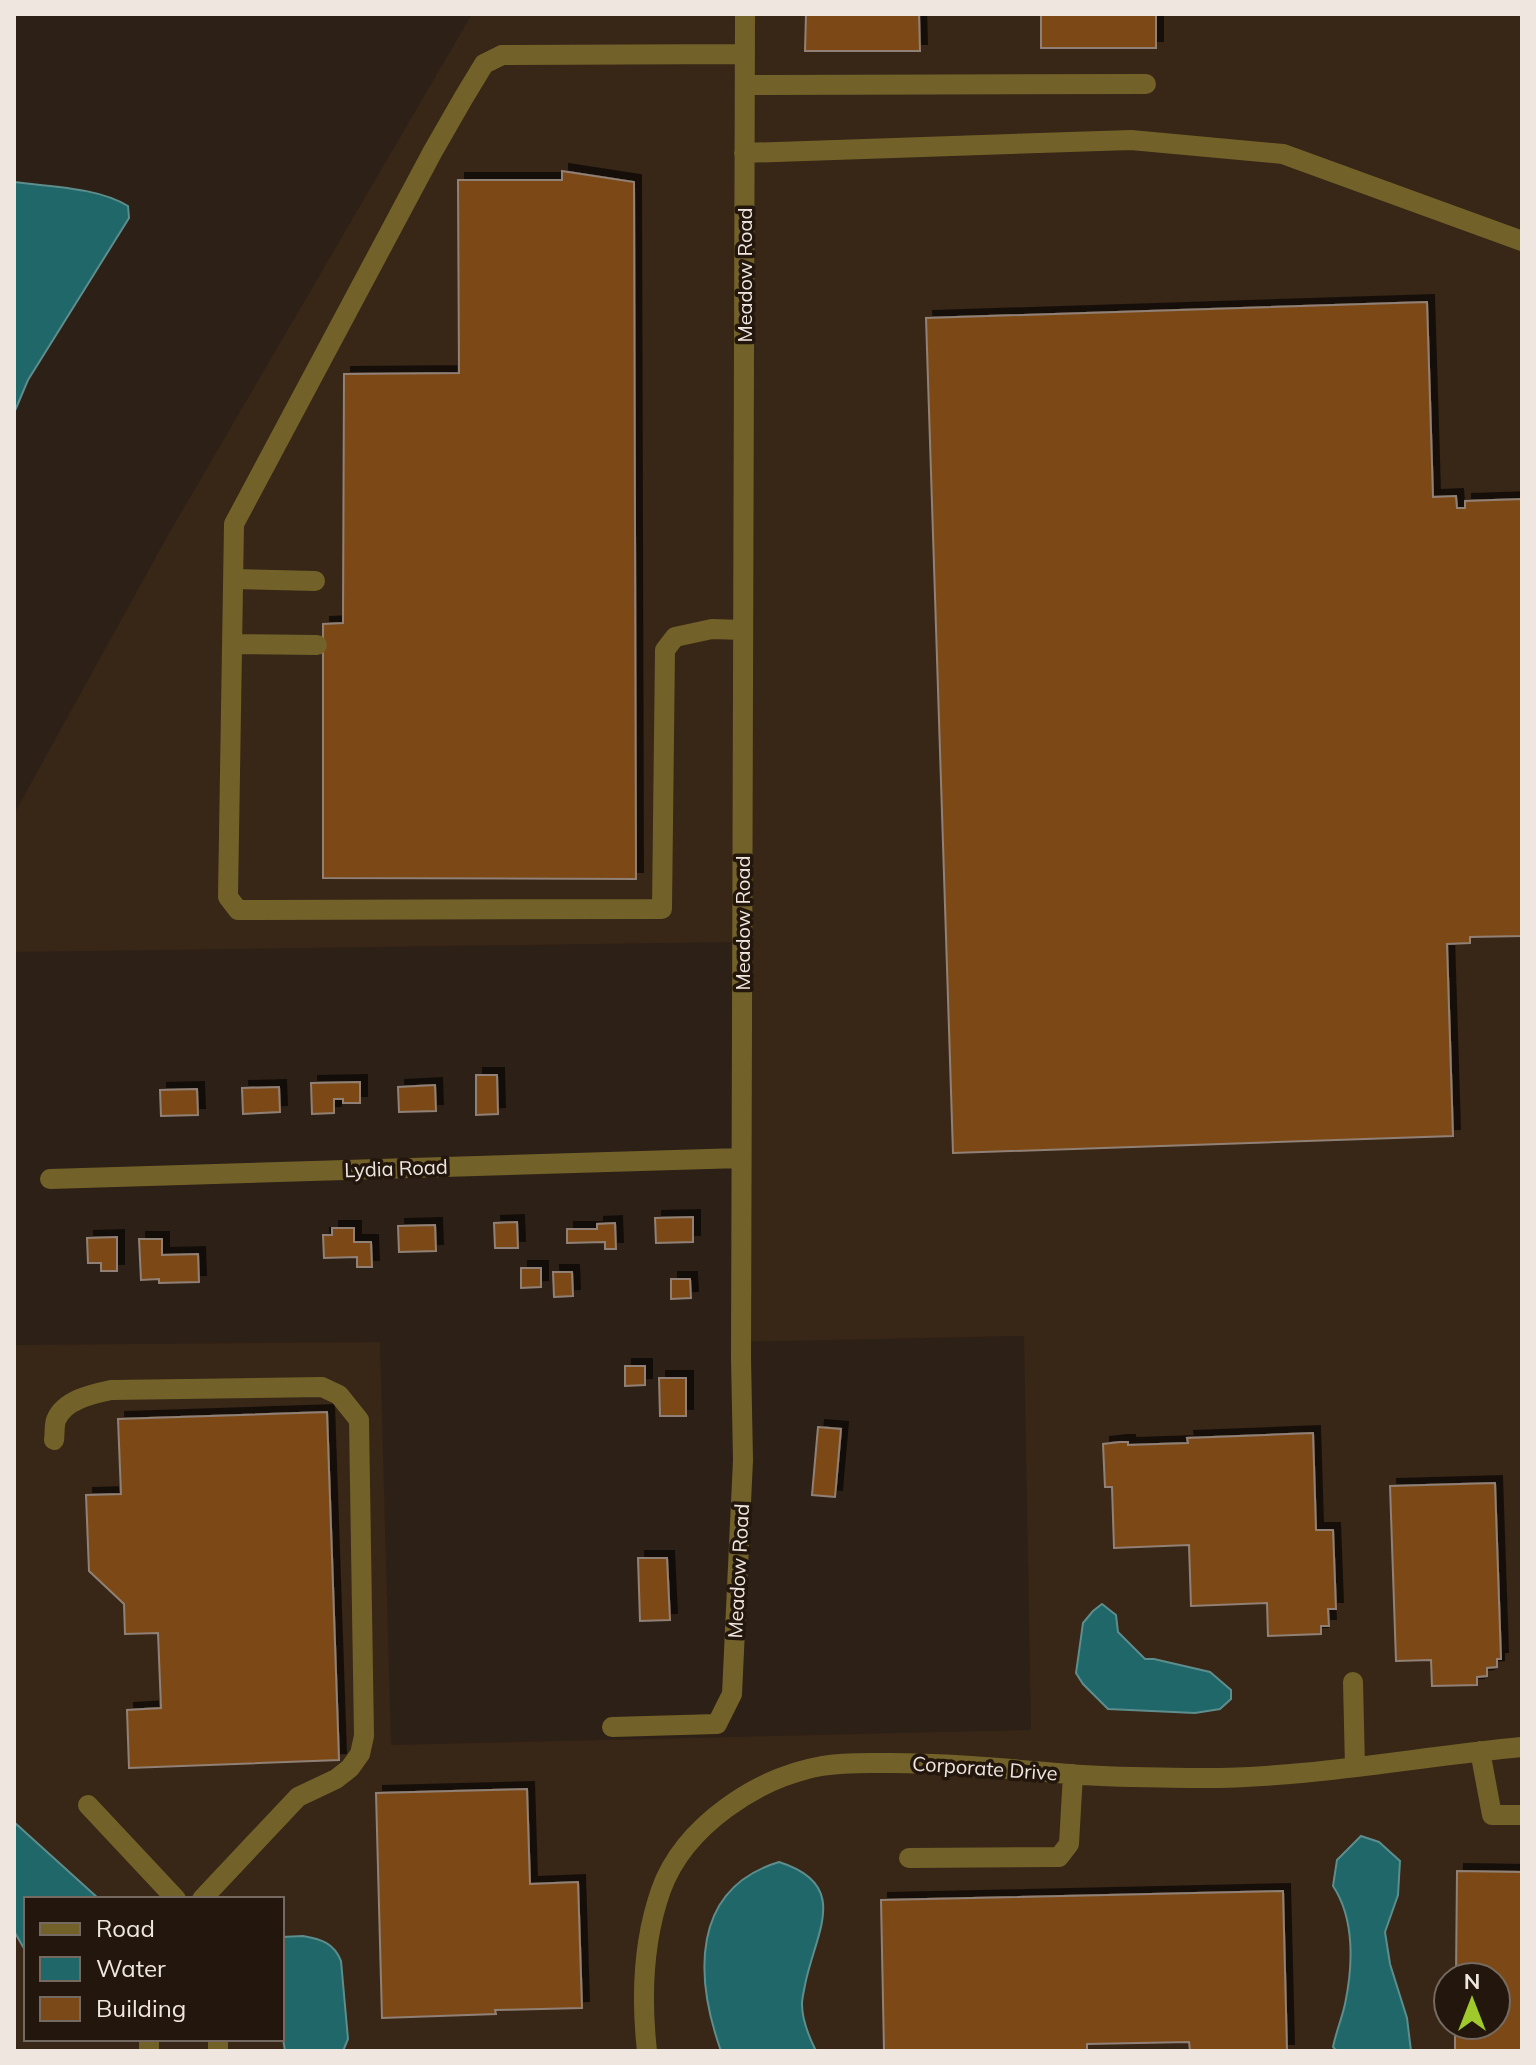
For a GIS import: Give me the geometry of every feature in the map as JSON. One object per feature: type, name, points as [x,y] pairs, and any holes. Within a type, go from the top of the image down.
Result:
[{"type":"street","name":"Meadow Road","points":[[612,1727],[717,1724],[732,1694],[743,1460],[741,1158],[745,14]]},
{"type":"street","points":[[743,630],[712,629],[675,637],[665,650],[662,909],[238,910],[228,897],[234,524],[433,151],[484,64],[502,55],[745,54]]},
{"type":"street","points":[[745,85],[1146,84]]},
{"type":"street","points":[[744,153],[1131,140],[1283,154],[1522,241]]},
{"type":"street","points":[[234,579],[315,581]]},
{"type":"street","points":[[233,644],[317,645]]},
{"type":"street","name":"Lydia Road","points":[[50,1179],[741,1158]]},
{"type":"street","points":[[54,1440],[56,1420],[67,1405],[111,1390],[322,1387],[339,1395],[359,1420],[364,1736],[360,1754],[350,1768],[336,1779],[298,1797],[204,1897]]},
{"type":"street","points":[[1353,1682],[1355,1767]]},
{"type":"street","name":"Corporate Drive","points":[[647,2051],[644,1967],[649,1931],[662,1887],[678,1858],[722,1810],[745,1794],[790,1774],[846,1763],[911,1763],[1113,1777],[1218,1778],[1289,1774],[1522,1747]]},
{"type":"street","points":[[1480,1751],[1492,1815],[1522,1815]]},
{"type":"street","points":[[909,1858],[1059,1857],[1069,1844],[1073,1774]]},
{"type":"street","points":[[88,1805],[174,1897]]},
{"type":"shaded area","points":[[472,14],[1522,14],[1522,2051],[14,2051],[14,1345],[380,1342],[391,1745],[1031,1730],[1024,1336],[733,1342],[735,942],[14,952],[14,814],[168,535]]},
{"type":"water","points":[[14,182],[102,195],[128,206],[129,218],[28,380],[14,413]]},
{"type":"water","points":[[1102,1604],[1116,1615],[1118,1632],[1145,1659],[1210,1672],[1231,1690],[1231,1699],[1220,1709],[1195,1713],[1108,1709],[1076,1673],[1083,1623]]},
{"type":"water","points":[[14,1822],[97,1897],[24,1897],[24,1948],[14,1931]]},
{"type":"water","points":[[1361,1836],[1379,1842],[1400,1861],[1398,1895],[1385,1932],[1390,1964],[1407,2018],[1411,2051],[1337,2051],[1333,2047],[1345,2004],[1351,1959],[1349,1928],[1333,1886],[1337,1860]]},
{"type":"water","points":[[779,1862],[801,1872],[815,1884],[822,1897],[820,1929],[802,2002],[808,2034],[816,2051],[721,2051],[707,1994],[704,1966],[707,1939],[715,1914],[729,1893],[750,1875]]},
{"type":"water","points":[[303,1936],[326,1943],[335,1950],[341,1961],[348,2039],[343,2051],[285,2051],[284,1937]]},
{"type":"building","points":[[806,14],[919,14],[920,51],[805,51]]},
{"type":"building","points":[[1041,14],[1156,14],[1156,48],[1041,48]]},
{"type":"building","points":[[562,171],[634,182],[636,879],[323,878],[323,624],[343,623],[344,374],[459,373],[458,180],[562,180]]},
{"type":"building","points":[[1427,302],[1433,497],[1456,496],[1457,508],[1465,508],[1465,501],[1522,499],[1522,936],[1470,937],[1470,943],[1447,944],[1453,1136],[953,1153],[926,318]]},
{"type":"building","points":[[476,1075],[497,1075],[498,1114],[476,1115]]},
{"type":"building","points":[[360,1082],[360,1103],[343,1103],[343,1099],[334,1099],[334,1113],[312,1114],[311,1083]]},
{"type":"building","points":[[435,1085],[436,1111],[399,1112],[398,1087]]},
{"type":"building","points":[[279,1087],[280,1112],[243,1114],[242,1088]]},
{"type":"building","points":[[197,1089],[198,1115],[161,1116],[160,1090]]},
{"type":"building","points":[[693,1217],[693,1242],[656,1243],[655,1218]]},
{"type":"building","points":[[517,1222],[518,1248],[495,1248],[494,1223]]},
{"type":"building","points":[[615,1223],[616,1249],[605,1249],[605,1242],[567,1243],[567,1229],[597,1229],[597,1224]]},
{"type":"building","points":[[435,1225],[436,1251],[399,1252],[398,1226]]},
{"type":"building","points":[[332,1228],[354,1228],[354,1242],[371,1242],[372,1267],[357,1267],[357,1257],[324,1258],[323,1235],[332,1235]]},
{"type":"building","points":[[117,1237],[117,1271],[101,1271],[101,1263],[88,1263],[87,1238]]},
{"type":"building","points":[[139,1239],[162,1239],[162,1255],[198,1254],[199,1282],[141,1280]]},
{"type":"building","points":[[521,1268],[541,1268],[541,1287],[521,1288]]},
{"type":"building","points":[[553,1272],[572,1272],[573,1296],[554,1297]]},
{"type":"building","points":[[671,1279],[690,1279],[691,1298],[671,1299]]},
{"type":"building","points":[[625,1366],[645,1366],[645,1385],[625,1386]]},
{"type":"building","points":[[659,1378],[686,1378],[686,1416],[660,1416]]},
{"type":"building","points":[[327,1412],[339,1760],[129,1768],[127,1710],[161,1708],[158,1633],[125,1634],[124,1604],[89,1571],[86,1495],[121,1494],[118,1419]]},
{"type":"building","points":[[818,1427],[841,1429],[835,1497],[812,1495]]},
{"type":"building","points":[[1313,1433],[1316,1530],[1333,1530],[1336,1609],[1328,1609],[1329,1626],[1321,1626],[1321,1634],[1268,1636],[1267,1603],[1191,1606],[1189,1545],[1114,1548],[1112,1487],[1105,1487],[1103,1444],[1188,1443],[1187,1438]]},
{"type":"building","points":[[1495,1483],[1501,1659],[1497,1659],[1497,1667],[1487,1668],[1487,1676],[1477,1677],[1477,1685],[1432,1686],[1431,1660],[1396,1661],[1390,1486]]},
{"type":"building","points":[[638,1558],[667,1558],[670,1620],[640,1621]]},
{"type":"building","points":[[527,1789],[530,1884],[578,1882],[582,2008],[382,2018],[376,1793]]},
{"type":"building","points":[[1457,1871],[1522,1872],[1522,2051],[1455,2051],[1455,2041],[1512,2041],[1512,1961],[1456,1961]]},
{"type":"building","points":[[1283,1891],[1287,2051],[1190,2051],[1189,2042],[1087,2044],[1087,2051],[884,2051],[881,1900]]}]
